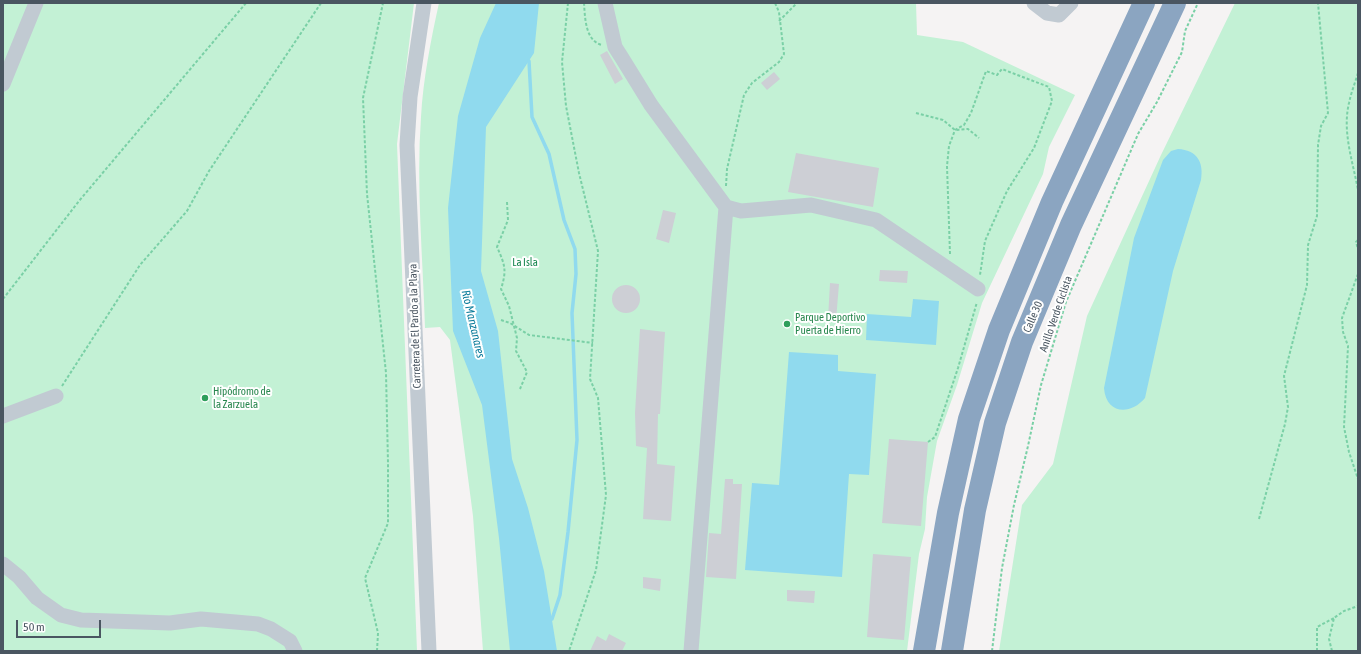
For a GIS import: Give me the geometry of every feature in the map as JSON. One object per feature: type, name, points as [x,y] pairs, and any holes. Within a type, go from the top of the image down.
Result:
[{"type":"highway","points":[[924,651],[948,513],[969,419],[999,330],[1052,202],[1144,3]]},
{"type":"highway","name":"Calle 30","points":[[952,651],[975,510],[995,422],[1022,342],[1056,261],[1175,3]]},
{"type":"highway","points":[[1140,77],[1169,41],[1187,3]]},
{"type":"street","points":[[3,84],[36,3]]},
{"type":"street","name":"Carretera de El Pardo a la Playa","points":[[424,3],[410,97],[407,145],[429,651]]},
{"type":"street","points":[[605,3],[615,47],[652,105],[726,207],[741,211],[810,205],[876,220],[978,290]]},
{"type":"street","points":[[1034,3],[1047,13],[1059,15],[1071,3]]},
{"type":"street","points":[[691,651],[726,207]]},
{"type":"street","points":[[3,416],[56,396]]},
{"type":"street","points":[[3,564],[19,577],[37,598],[61,615],[81,620],[170,623],[201,620],[258,624],[271,629],[290,641],[295,651]]},
{"type":"path","points":[[3,299],[79,201],[246,3]]},
{"type":"path","points":[[56,396],[140,265],[187,211],[209,171],[321,3]]},
{"type":"path","points":[[377,651],[378,633],[365,578],[388,523],[386,373],[367,194],[363,98],[383,3]]},
{"type":"path","points":[[568,3],[562,62],[566,106],[579,173],[598,251],[590,379],[598,398],[606,495],[596,570],[569,651]]},
{"type":"path","points":[[584,3],[584,15],[591,39],[595,43],[615,47]]},
{"type":"path","points":[[726,207],[727,169],[744,94],[752,83],[779,62],[784,54],[779,12],[775,3]]},
{"type":"path","points":[[779,21],[798,3]]},
{"type":"path","name":"Anillo Verde Ciclista","points":[[992,651],[1002,568],[1014,505],[1041,385],[1066,302],[1138,134],[1157,102],[1182,52],[1185,31],[1198,3]]},
{"type":"path","points":[[1259,519],[1285,424],[1288,407],[1284,376],[1307,285],[1308,245],[1317,216],[1318,145],[1321,126],[1328,113],[1318,3]]},
{"type":"path","points":[[928,442],[935,436],[958,368],[977,304],[985,242],[1007,191],[1039,135],[1052,101],[1049,87],[1002,69],[997,75],[986,71],[971,113],[964,125],[955,130],[949,146],[947,166],[950,256],[944,267]]},
{"type":"path","points":[[1358,73],[1349,103],[1347,135],[1358,190]]},
{"type":"path","points":[[916,113],[943,120],[955,130],[968,129],[979,138]]},
{"type":"path","points":[[506,202],[508,220],[498,247],[505,265],[505,275],[501,289],[509,306],[517,338],[516,351],[527,372],[520,389]]},
{"type":"path","points":[[1358,240],[1356,242],[1358,249]]},
{"type":"path","points":[[1358,274],[1342,318],[1343,332],[1348,346],[1344,428],[1349,452],[1358,479]]},
{"type":"path","points":[[501,320],[513,324],[529,335],[593,343]]},
{"type":"path","points":[[1317,651],[1317,627],[1344,611],[1358,606]]},
{"type":"path","points":[[1332,651],[1329,639],[1334,618]]},
{"type":"green space","name":"Hipódromo de la Zarzuela","points":[[3,3],[414,3],[397,144],[417,651],[3,651]]},
{"type":"green space","name":"Parque Deportivo Puerta de Hierro","points":[[439,3],[916,3],[917,35],[963,42],[1075,95],[1049,147],[1043,174],[982,303],[957,385],[937,441],[927,497],[925,529],[919,554],[907,651],[483,651],[473,516],[450,340],[440,327],[425,328],[419,170],[420,143],[425,74]]},
{"type":"green space","points":[[1235,3],[1358,3],[1358,651],[999,651],[1022,505],[1053,464],[1087,316],[1161,155]]},
{"type":"water","name":"Río Manzanares","points":[[496,3],[539,3],[534,53],[486,127],[481,271],[498,331],[512,459],[528,508],[544,571],[557,651],[510,651],[499,538],[482,405],[453,331],[448,208],[458,116],[480,38]]},
{"type":"water","points":[[1178,149],[1190,152],[1198,158],[1202,174],[1201,180],[1173,271],[1145,398],[1133,408],[1120,410],[1109,403],[1104,388],[1134,238],[1163,160],[1171,151]]},
{"type":"water","points":[[913,299],[939,301],[936,345],[866,340],[867,314],[911,317]]},
{"type":"water","points":[[789,352],[838,355],[838,371],[876,374],[869,475],[849,474],[842,577],[745,570],[752,483],[779,485]]},
{"type":"building","points":[[607,51],[623,79],[615,84],[600,55]]},
{"type":"building","points":[[774,72],[780,79],[767,90],[761,83]]},
{"type":"building","points":[[796,153],[879,168],[873,207],[788,192]]},
{"type":"building","points":[[663,210],[676,213],[669,243],[656,239]]},
{"type":"building","points":[[880,270],[908,271],[907,283],[879,281]]},
{"type":"building","points":[[830,283],[839,284],[836,320],[828,319]]},
{"type":"building","points":[[626,285],[636,289],[640,299],[636,309],[626,313],[616,309],[612,299],[616,289]]},
{"type":"building","points":[[640,329],[665,332],[660,414],[658,414],[657,464],[675,466],[671,521],[643,519],[647,448],[636,446],[635,413]]},
{"type":"building","points":[[889,439],[928,442],[921,526],[882,523]]},
{"type":"building","points":[[725,479],[733,479],[733,484],[742,484],[736,579],[706,577],[709,533],[721,534]]},
{"type":"building","points":[[873,554],[911,557],[904,640],[867,637]]},
{"type":"building","points":[[643,577],[661,579],[660,591],[643,588]]},
{"type":"building","points":[[787,590],[815,591],[814,603],[787,601]]},
{"type":"building","points":[[609,634],[626,643],[622,651],[590,651],[597,636],[606,641]]},
{"type":"waterway","points":[[529,61],[532,117],[549,154],[564,220],[575,249],[576,274],[572,313],[577,440],[560,595],[552,619]]},
{"type":"place","name":"Parque Deportivo Puerta de Hierro","points":[[787,324]]},
{"type":"place","name":"Hipódromo de la Zarzuela","points":[[205,398]]},
{"type":"park label","name":"La Isla","points":[[525,263]]}]
